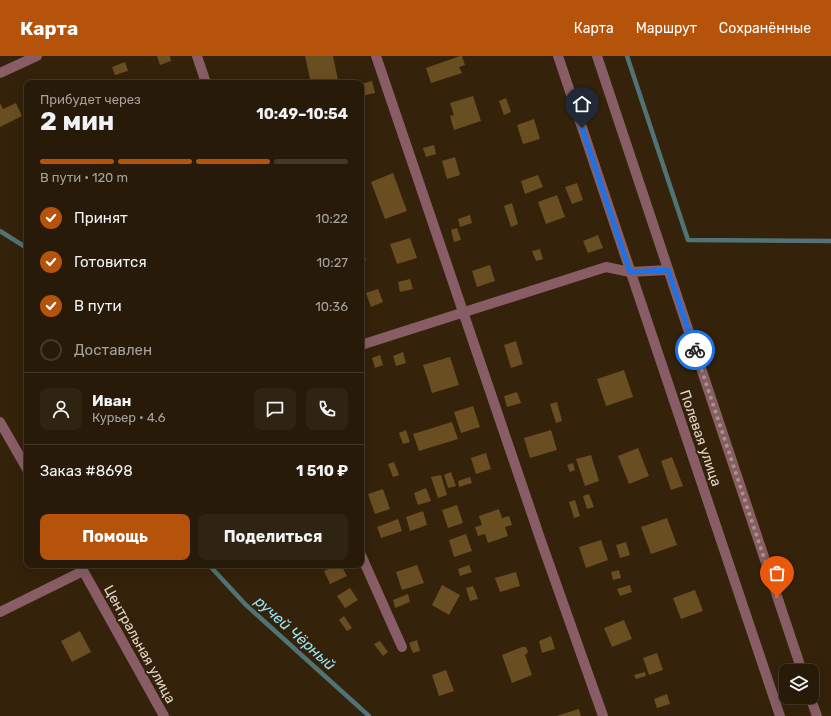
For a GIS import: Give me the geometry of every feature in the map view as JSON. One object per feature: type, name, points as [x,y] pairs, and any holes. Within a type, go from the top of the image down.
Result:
[{"type":"street","points":[[0,73],[37,56]]},
{"type":"street","points":[[197,56],[205,80]]},
{"type":"street","points":[[376,56],[541,541],[603,716]]},
{"type":"street","name":"Полевая улица","points":[[558,56],[780,716]]},
{"type":"street","points":[[597,56],[800,664]]},
{"type":"street","points":[[364,344],[606,267],[630,272],[668,270]]},
{"type":"street","points":[[0,422],[24,464]]},
{"type":"street","points":[[364,562],[402,647]]},
{"type":"street","points":[[0,612],[81,568]]},
{"type":"street","name":"Центральная улица","points":[[81,568],[164,716]]},
{"type":"street","points":[[811,704],[813,715]]},
{"type":"building","points":[[157,56],[170,56],[171,61],[160,65]]},
{"type":"building","points":[[305,56],[333,56],[338,80],[310,80]]},
{"type":"building","points":[[462,56],[465,65],[459,67],[462,73],[431,83],[426,68]]},
{"type":"building","points":[[125,62],[128,71],[115,75],[112,67]]},
{"type":"building","points":[[372,81],[375,93],[364,95],[364,83]]},
{"type":"building","points":[[473,96],[481,121],[454,130],[450,116],[454,115],[450,103]]},
{"type":"building","points":[[506,98],[511,112],[504,115],[499,101]]},
{"type":"building","points":[[0,103],[3,109],[16,103],[22,116],[0,127]]},
{"type":"building","points":[[534,119],[540,139],[523,144],[517,125]]},
{"type":"building","points":[[434,145],[436,154],[426,157],[423,148]]},
{"type":"building","points":[[455,157],[460,175],[447,179],[442,161]]},
{"type":"building","points":[[393,173],[407,211],[385,219],[371,182]]},
{"type":"building","points":[[538,175],[543,187],[525,194],[521,181]]},
{"type":"building","points":[[577,183],[583,200],[572,204],[565,187]]},
{"type":"building","points":[[557,195],[565,217],[546,224],[538,202]]},
{"type":"building","points":[[512,203],[518,224],[511,227],[504,206]]},
{"type":"building","points":[[470,215],[472,223],[460,227],[458,219]]},
{"type":"building","points":[[457,228],[461,240],[454,242],[451,230]]},
{"type":"building","points":[[598,235],[603,248],[588,253],[583,241]]},
{"type":"building","points":[[410,238],[417,258],[397,264],[390,244]]},
{"type":"building","points":[[540,249],[543,259],[536,261],[532,251]]},
{"type":"building","points":[[490,265],[495,281],[477,287],[472,271]]},
{"type":"building","points":[[410,279],[413,289],[400,292],[398,282]]},
{"type":"building","points":[[378,289],[383,302],[371,307],[366,293]]},
{"type":"building","points":[[516,341],[523,364],[511,368],[504,345]]},
{"type":"building","points":[[403,352],[406,363],[396,366],[393,356]]},
{"type":"building","points":[[380,355],[383,365],[375,368],[372,358]]},
{"type":"building","points":[[450,357],[459,385],[432,393],[423,365]]},
{"type":"building","points":[[624,370],[633,397],[606,406],[597,379]]},
{"type":"building","points":[[517,392],[521,403],[507,407],[504,396]]},
{"type":"building","points":[[557,402],[562,421],[556,423],[550,404]]},
{"type":"building","points":[[473,406],[480,427],[461,433],[454,412]]},
{"type":"building","points":[[452,422],[458,439],[419,451],[413,434]]},
{"type":"building","points":[[406,430],[410,442],[403,444],[399,433]]},
{"type":"building","points":[[551,430],[557,450],[530,458],[524,438]]},
{"type":"building","points":[[638,448],[649,476],[629,484],[618,456]]},
{"type":"building","points":[[486,453],[491,469],[476,474],[471,458]]},
{"type":"building","points":[[591,455],[599,481],[585,486],[576,459]]},
{"type":"building","points":[[672,457],[683,486],[671,490],[661,461]]},
{"type":"building","points":[[394,462],[399,475],[393,477],[388,464]]},
{"type":"building","points":[[573,463],[575,470],[570,472],[567,465]]},
{"type":"building","points":[[451,472],[456,486],[448,488],[444,475]]},
{"type":"building","points":[[441,475],[447,495],[438,498],[431,477]]},
{"type":"building","points":[[470,477],[472,483],[459,487],[458,481]]},
{"type":"building","points":[[426,488],[431,501],[418,505],[414,493]]},
{"type":"building","points":[[383,489],[390,509],[375,514],[368,494]]},
{"type":"building","points":[[589,494],[594,507],[587,509],[583,496]]},
{"type":"building","points":[[575,500],[580,516],[574,518],[569,502]]},
{"type":"building","points":[[457,505],[463,523],[448,528],[442,510]]},
{"type":"building","points":[[499,509],[502,518],[509,516],[512,525],[505,527],[508,536],[488,543],[485,534],[478,536],[475,527],[482,525],[479,516]]},
{"type":"building","points":[[423,511],[427,525],[410,531],[406,517]]},
{"type":"building","points":[[667,518],[677,545],[651,554],[641,527]]},
{"type":"building","points":[[398,519],[402,531],[381,538],[377,527]]},
{"type":"building","points":[[466,534],[472,551],[454,557],[449,540]]},
{"type":"building","points":[[601,540],[608,560],[586,568],[579,547]]},
{"type":"building","points":[[626,542],[630,555],[620,558],[616,545]]},
{"type":"building","points":[[417,565],[424,583],[402,590],[396,572]]},
{"type":"building","points":[[469,565],[472,572],[460,576],[458,569]]},
{"type":"building","points":[[330,568],[343,568],[347,576],[330,584],[324,571]]},
{"type":"building","points":[[619,570],[621,578],[613,580],[611,572]]},
{"type":"building","points":[[516,572],[520,586],[500,592],[495,578]]},
{"type":"building","points":[[442,585],[460,595],[449,615],[432,605]]},
{"type":"building","points":[[630,585],[632,592],[620,596],[617,589]]},
{"type":"building","points":[[473,586],[478,599],[470,601],[466,588]]},
{"type":"building","points":[[350,588],[358,600],[345,608],[337,596]]},
{"type":"building","points":[[695,590],[703,611],[681,619],[673,598]]},
{"type":"building","points":[[408,594],[410,602],[395,608],[393,600]]},
{"type":"building","points":[[344,616],[352,628],[347,631],[339,620]]},
{"type":"building","points":[[624,620],[632,639],[612,647],[604,628]]},
{"type":"building","points":[[80,631],[91,652],[72,662],[61,641]]},
{"type":"building","points":[[551,636],[555,649],[542,653],[539,641]]},
{"type":"building","points":[[417,640],[420,651],[413,653],[409,643]]},
{"type":"building","points":[[380,641],[388,652],[383,656],[374,644]]},
{"type":"building","points":[[522,647],[526,647],[528,652],[525,655],[532,675],[512,683],[502,655]]},
{"type":"building","points":[[657,653],[663,670],[649,675],[643,658]]},
{"type":"building","points":[[446,670],[454,691],[439,696],[432,675]]},
{"type":"building","points":[[645,672],[646,676],[636,679],[634,675]]},
{"type":"building","points":[[667,694],[670,704],[657,708],[654,699]]},
{"type":"building","points":[[579,709],[581,716],[556,716]]},
{"type":"waterway","points":[[627,56],[688,240],[831,241]]},
{"type":"waterway","name":"ручей Чёрный","points":[[0,231],[24,246]]},
{"type":"waterway","name":"ручей Чёрный","points":[[212,568],[245,604],[369,716]]},
{"type":"way so far","points":[[695,350],[777,597]]},
{"type":"route","points":[[582,128],[630,272],[668,270],[695,350]]}]
